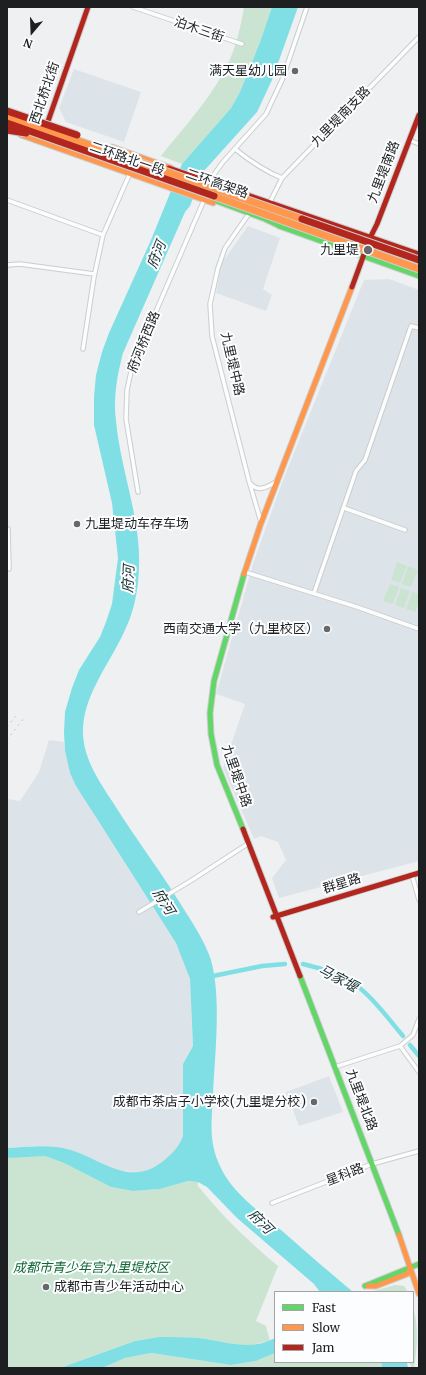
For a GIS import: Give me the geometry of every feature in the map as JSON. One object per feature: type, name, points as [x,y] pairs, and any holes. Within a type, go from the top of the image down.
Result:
[{"type":"main road","name":"西北桥北街","points":[[41,142],[88,7]]},
{"type":"main road","name":"二环路北一段","points":[[7,113],[419,254]]},
{"type":"main road","points":[[7,113],[112,147],[173,169]]},
{"type":"main road","name":"二环高架路","points":[[7,113],[419,260]]},
{"type":"main road","name":"九里堤南路","points":[[370,238],[377,224],[419,115]]},
{"type":"main road","name":"二环高架路","points":[[7,123],[419,269]]},
{"type":"main road","name":"二环路北一段","points":[[7,130],[419,276]]},
{"type":"main road","points":[[7,130],[50,138],[82,152],[266,218],[282,227]]},
{"type":"main road","name":"九里堤中路","points":[[275,916],[249,843],[217,765],[212,748],[210,720],[211,696],[245,572],[261,523],[370,238]]},
{"type":"main road","name":"群星路","points":[[275,916],[416,874]]},
{"type":"main road","name":"九里堤北路","points":[[275,916],[335,1066],[411,1268],[419,1294]]},
{"type":"main road","points":[[411,1268],[407,1274],[376,1286],[365,1286],[419,1264]]},
{"type":"street","name":"泊木三街","points":[[133,7],[242,44]]},
{"type":"street","points":[[210,182],[219,168],[266,114],[276,94],[307,7]]},
{"type":"street","name":"九里堤南支路","points":[[270,202],[282,178],[419,37]]},
{"type":"street","points":[[409,140],[419,144]]},
{"type":"street","points":[[235,150],[254,165],[282,178]]},
{"type":"street","points":[[83,349],[94,274],[103,235],[130,173]]},
{"type":"street","name":"府河桥西路","points":[[138,492],[126,419],[127,390],[132,367],[202,199]]},
{"type":"street","points":[[7,200],[103,235]]},
{"type":"street","name":"九里堤中路","points":[[248,215],[225,248],[218,268],[210,304],[212,336],[248,481],[261,523]]},
{"type":"street","points":[[7,266],[20,264],[94,274]]},
{"type":"street","points":[[314,593],[356,471],[365,460],[412,326],[419,328]]},
{"type":"street","points":[[248,481],[254,488],[258,489],[266,488],[276,482]]},
{"type":"street","points":[[344,508],[405,530]]},
{"type":"street","points":[[8,529],[9,569]]},
{"type":"street","points":[[245,572],[314,593],[419,629]]},
{"type":"street","points":[[140,912],[249,843]]},
{"type":"street","points":[[416,874],[419,900]]},
{"type":"street","points":[[335,1066],[400,1046],[413,1035],[419,1019]]},
{"type":"street","points":[[400,1046],[419,1072]]},
{"type":"street","name":"星科路","points":[[272,1203],[372,1164],[419,1151]]},
{"type":"shaded area","points":[[74,69],[141,92],[124,142],[66,122],[59,108]]},
{"type":"shaded area","points":[[248,226],[280,238],[263,289],[272,295],[266,311],[216,293],[221,264]]},
{"type":"shaded area","name":"西南交通大学（九里校区）","points":[[389,279],[419,290],[419,861],[279,898],[272,878],[286,860],[278,842],[261,836],[254,839],[223,768],[245,704],[216,694],[253,564],[283,480],[364,280]]},
{"type":"shaded area","points":[[49,740],[64,742],[70,773],[96,818],[176,943],[190,979],[193,1046],[183,1064],[183,1136],[180,1143],[168,1158],[158,1165],[141,1173],[117,1170],[71,1150],[54,1147],[30,1146],[7,1148],[7,799],[20,801],[39,772]]},
{"type":"shaded area","name":"成都市茶店子小学校(九里堤分校)","points":[[329,1076],[343,1112],[299,1126],[286,1092]]},
{"type":"green space","points":[[244,7],[272,7],[240,92],[231,108],[182,164],[161,156],[203,104],[221,76],[235,46]]},
{"type":"green space","points":[[397,562],[407,566],[400,583],[391,580]]},
{"type":"green space","points":[[408,566],[418,570],[411,587],[402,584]]},
{"type":"green space","points":[[390,584],[399,587],[393,604],[383,601]]},
{"type":"green space","points":[[401,588],[410,591],[404,608],[395,605]]},
{"type":"green space","points":[[412,592],[419,594],[419,602],[415,612],[406,609]]},
{"type":"green space","name":"成都市青少年宫九里堤校区","points":[[22,1156],[45,1156],[64,1163],[111,1187],[133,1191],[160,1189],[188,1181],[198,1182],[198,1186],[226,1218],[278,1266],[256,1321],[266,1326],[270,1341],[246,1346],[201,1338],[159,1337],[135,1341],[60,1368],[7,1368],[7,1158]]},
{"type":"green space","points":[[395,1285],[404,1286],[407,1291],[374,1291]]},
{"type":"green space","points":[[414,1312],[417,1338],[414,1368],[412,1368],[410,1363],[414,1363]]},
{"type":"green space","points":[[151,1353],[231,1365],[256,1361],[274,1353],[274,1363],[381,1363],[382,1368],[102,1368],[125,1358]]},
{"type":"water","name":"府河","points":[[272,7],[298,7],[272,80],[257,112],[203,172],[190,206],[185,212],[123,353],[116,387],[115,412],[138,541],[138,582],[133,608],[127,626],[98,681],[87,707],[83,734],[86,752],[97,778],[199,933],[210,957],[214,972],[217,1006],[212,1139],[216,1157],[220,1166],[225,1176],[247,1201],[352,1291],[319,1291],[314,1284],[237,1218],[207,1187],[198,1182],[188,1181],[160,1189],[133,1191],[111,1187],[64,1163],[45,1156],[7,1158],[7,1148],[39,1146],[56,1147],[83,1154],[116,1169],[127,1172],[138,1172],[150,1169],[172,1154],[183,1136],[183,1064],[193,1046],[190,979],[176,943],[76,786],[70,773],[65,751],[65,712],[79,670],[100,637],[106,622],[112,604],[118,558],[112,503],[94,425],[96,375],[102,352],[109,333],[151,240],[182,164],[231,108],[240,92]]},
{"type":"water","points":[[159,1337],[184,1337],[247,1345],[265,1342],[274,1338],[274,1353],[256,1361],[231,1365],[151,1353],[125,1358],[102,1368],[60,1368],[135,1341]]},
{"type":"water","points":[[381,1363],[407,1363],[408,1368],[382,1368]]},
{"type":"waterway","name":"马家堰","points":[[208,977],[262,966],[285,964]]},
{"type":"waterway","name":"马家堰","points":[[303,964],[331,972],[357,986],[375,1003],[403,1036]]},
{"type":"waterway","name":"马家堰","points":[[410,1045],[419,1056]]},
{"type":"railway","points":[[7,727],[18,713]]},
{"type":"railway","points":[[7,740],[24,718]]},
{"type":"traffic: fast","points":[[211,199],[265,219],[282,227]]},
{"type":"traffic: fast","points":[[279,226],[419,276]]},
{"type":"traffic: fast","points":[[243,829],[217,765],[211,734],[210,713],[214,681],[244,574]]},
{"type":"traffic: fast","points":[[300,976],[399,1235]]},
{"type":"traffic: fast","points":[[365,1286],[419,1264]]},
{"type":"traffic: slow","points":[[7,116],[302,219]]},
{"type":"traffic: slow","points":[[21,135],[213,203]]},
{"type":"traffic: slow","points":[[112,147],[171,168]]},
{"type":"traffic: slow","points":[[214,196],[419,269]]},
{"type":"traffic: slow","points":[[244,574],[261,523],[352,287]]},
{"type":"traffic: slow","points":[[399,1235],[419,1294]]},
{"type":"traffic: slow","points":[[368,1286],[376,1286],[407,1274],[411,1268]]},
{"type":"traffic: jam","points":[[46,127],[88,7]]},
{"type":"traffic: jam","points":[[7,111],[77,135]]},
{"type":"traffic: jam","points":[[352,287],[419,115]]},
{"type":"traffic: jam","points":[[7,123],[214,196]]},
{"type":"traffic: jam","points":[[7,130],[26,133]]},
{"type":"traffic: jam","points":[[169,168],[419,254]]},
{"type":"traffic: jam","points":[[302,219],[419,260]]},
{"type":"traffic: jam","points":[[243,829],[300,976]]},
{"type":"traffic: jam","points":[[273,917],[419,873]]},
{"type":"place","name":"满天星幼儿园","points":[[295,71]]},
{"type":"place","name":"九里堤","points":[[368,250]]},
{"type":"place","name":"九里堤动车存车场","points":[[77,524]]},
{"type":"place","name":"西南交通大学（九里校区）","points":[[327,629]]},
{"type":"place","name":"成都市茶店子小学校(九里堤分校)","points":[[314,1102]]},
{"type":"place","name":"成都市青少年活动中心","points":[[46,1287]]}]
